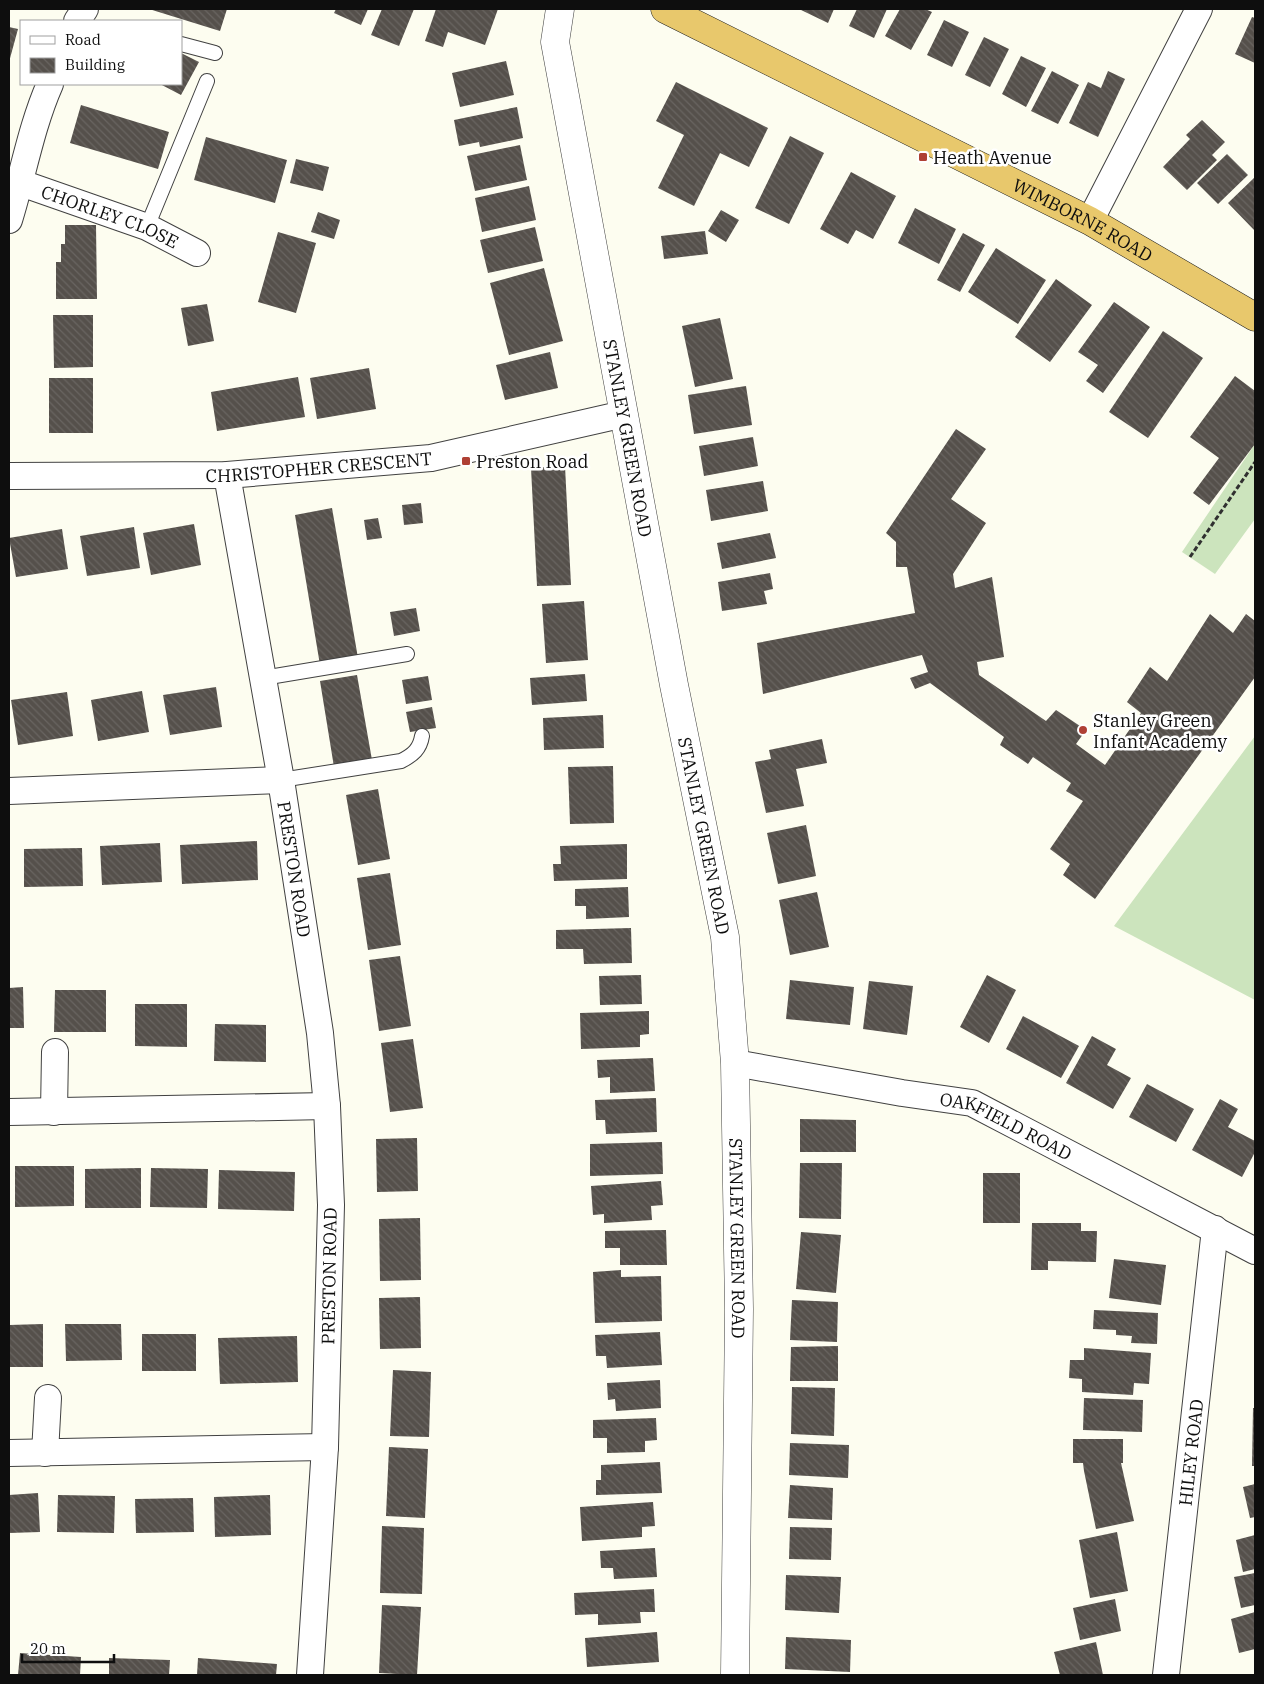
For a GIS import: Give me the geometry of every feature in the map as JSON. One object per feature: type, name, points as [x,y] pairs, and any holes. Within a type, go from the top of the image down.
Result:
[{"type":"highway","name":"WIMBORNE ROAD","points":[[665,9],[1090,221],[1255,317]]},
{"type":"street","name":"STANLEY GREEN ROAD","points":[[560,9],[555,42],[674,684],[725,937],[735,1063],[739,1309],[735,1675]]},
{"type":"street","points":[[1090,221],[1199,9]]},
{"type":"street","name":"CHORLEY CLOSE","points":[[9,220],[41,104],[50,85]]},
{"type":"street","name":"CHORLEY CLOSE","points":[[20,183],[146,227],[196,252]]},
{"type":"street","name":"CHRISTOPHER CRESCENT","points":[[9,476],[227,475],[431,458],[624,414]]},
{"type":"street","name":"PRESTON ROAD","points":[[227,475],[281,780],[320,1033],[327,1106],[331,1205],[325,1447],[310,1675]]},
{"type":"street","name":"PRESTON ROAD","points":[[9,790],[281,780]]},
{"type":"street","points":[[54,1112],[55,1052]]},
{"type":"street","name":"OAKFIELD ROAD","points":[[735,1063],[902,1093],[972,1103],[1255,1251]]},
{"type":"street","points":[[9,1112],[327,1106]]},
{"type":"street","name":"HILEY ROAD","points":[[1166,1675],[1215,1229]]},
{"type":"street","points":[[45,1453],[48,1398]]},
{"type":"street","points":[[9,1453],[325,1447]]},
{"type":"lane","points":[[182,44],[215,53]]},
{"type":"lane","points":[[146,227],[207,81]]},
{"type":"lane","points":[[263,678],[407,654]]},
{"type":"lane","points":[[281,780],[401,761],[410,756],[420,746],[422,736]]},
{"type":"path","points":[[1190,557],[1255,462]]},
{"type":"green space","points":[[1255,444],[1255,519],[1215,574],[1182,552]]},
{"type":"green space","points":[[1255,736],[1255,1000],[1114,926]]},
{"type":"building","points":[[149,9],[227,9],[220,31]]},
{"type":"building","points":[[336,9],[368,9],[361,25],[334,13]]},
{"type":"building","points":[[382,9],[414,9],[399,46],[371,35]]},
{"type":"building","points":[[436,9],[498,9],[485,45],[448,32],[443,47],[425,41]]},
{"type":"building","points":[[799,9],[834,9],[828,23]]},
{"type":"building","points":[[857,9],[887,9],[874,38],[849,26]]},
{"type":"building","points":[[900,9],[925,9],[932,12],[911,50],[885,36]]},
{"type":"building","points":[[1252,17],[1255,18],[1255,63],[1235,54]]},
{"type":"building","points":[[944,20],[969,32],[952,67],[927,55]]},
{"type":"building","points":[[9,27],[18,29],[9,62]]},
{"type":"building","points":[[984,37],[1009,49],[990,87],[965,75]]},
{"type":"building","points":[[182,54],[199,62],[181,95],[162,85],[182,85]]},
{"type":"building","points":[[1021,56],[1046,68],[1026,107],[1002,94]]},
{"type":"building","points":[[506,61],[514,95],[460,107],[452,73]]},
{"type":"building","points":[[1052,71],[1079,85],[1058,124],[1031,111]]},
{"type":"building","points":[[1108,71],[1125,79],[1098,137],[1069,123],[1088,82],[1101,88]]},
{"type":"building","points":[[676,82],[768,128],[749,167],[720,153],[694,206],[658,188],[684,135],[656,121]]},
{"type":"building","points":[[81,105],[169,132],[158,169],[70,143]]},
{"type":"building","points":[[517,107],[523,138],[480,147],[479,142],[459,146],[454,120]]},
{"type":"building","points":[[1202,120],[1225,142],[1212,155],[1217,160],[1187,190],[1163,167],[1190,139],[1186,135]]},
{"type":"building","points":[[790,136],[824,153],[789,224],[755,208]]},
{"type":"building","points":[[206,137],[287,160],[275,203],[194,180]]},
{"type":"building","points":[[520,145],[527,180],[475,191],[467,156]]},
{"type":"building","points":[[1227,154],[1248,175],[1218,204],[1197,183]]},
{"type":"building","points":[[296,159],[329,167],[323,191],[290,183]]},
{"type":"building","points":[[851,172],[896,196],[873,239],[856,230],[848,244],[820,229]]},
{"type":"building","points":[[1255,177],[1255,231],[1228,203]]},
{"type":"building","points":[[529,186],[536,220],[482,232],[475,198]]},
{"type":"building","points":[[915,208],[956,229],[939,264],[898,243]]},
{"type":"building","points":[[721,210],[739,220],[726,242],[708,231]]},
{"type":"building","points":[[318,212],[340,220],[334,239],[311,232]]},
{"type":"building","points":[[65,225],[96,225],[97,299],[56,299],[56,262],[61,262],[61,244],[65,244]]},
{"type":"building","points":[[535,227],[543,261],[488,273],[480,240]]},
{"type":"building","points":[[705,231],[708,254],[664,259],[661,236]]},
{"type":"building","points":[[278,232],[316,243],[296,313],[258,302]]},
{"type":"building","points":[[963,233],[985,245],[960,292],[937,280]]},
{"type":"building","points":[[996,248],[1046,280],[1018,324],[968,292]]},
{"type":"building","points":[[544,268],[563,341],[509,355],[490,283]]},
{"type":"building","points":[[1056,279],[1092,305],[1050,362],[1015,337]]},
{"type":"building","points":[[1114,302],[1150,327],[1103,393],[1086,381],[1098,365],[1078,352]]},
{"type":"building","points":[[207,304],[214,341],[188,346],[181,308]]},
{"type":"building","points":[[53,315],[93,315],[93,367],[54,368]]},
{"type":"building","points":[[720,318],[733,379],[695,387],[682,326]]},
{"type":"building","points":[[1163,331],[1203,358],[1148,438],[1109,412]]},
{"type":"building","points":[[550,352],[558,388],[505,400],[496,365]]},
{"type":"building","points":[[369,368],[376,409],[317,419],[310,378]]},
{"type":"building","points":[[1235,376],[1255,391],[1255,444],[1209,505],[1193,493],[1219,458],[1190,437]]},
{"type":"building","points":[[298,377],[305,417],[217,431],[211,392]]},
{"type":"building","points":[[49,378],[93,378],[93,433],[49,433]]},
{"type":"building","points":[[746,386],[752,425],[694,434],[688,395]]},
{"type":"building","points":[[956,429],[986,449],[951,499],[986,523],[953,574],[955,588],[992,577],[1004,657],[977,662],[979,675],[1046,721],[1056,710],[1086,730],[1076,744],[1105,765],[1141,713],[1127,702],[1150,667],[1167,681],[1210,614],[1233,633],[1246,614],[1255,621],[1255,677],[1095,899],[1063,875],[1070,864],[1050,849],[1083,801],[1066,791],[1071,783],[1033,757],[1028,764],[1000,745],[1004,737],[930,683],[915,689],[910,678],[928,672],[922,655],[763,694],[757,643],[915,613],[907,567],[896,567],[896,542],[886,533]]},
{"type":"building","points":[[753,437],[758,466],[704,476],[699,446]]},
{"type":"building","points":[[565,466],[571,585],[537,586],[531,468]]},
{"type":"building","points":[[763,481],[768,511],[711,521],[706,490]]},
{"type":"building","points":[[421,503],[423,523],[404,525],[402,505]]},
{"type":"building","points":[[332,508],[358,658],[320,665],[295,515]]},
{"type":"building","points":[[378,518],[382,538],[367,540],[364,520]]},
{"type":"building","points":[[194,524],[201,565],[151,575],[143,533]]},
{"type":"building","points":[[134,527],[140,568],[87,576],[80,536]]},
{"type":"building","points":[[62,529],[68,569],[16,577],[9,538]]},
{"type":"building","points":[[770,533],[776,558],[722,569],[717,543]]},
{"type":"building","points":[[770,573],[773,589],[764,591],[767,604],[722,611],[718,582]]},
{"type":"building","points":[[584,601],[588,660],[546,663],[542,604]]},
{"type":"building","points":[[416,608],[420,631],[394,636],[390,612]]},
{"type":"building","points":[[585,674],[587,701],[532,705],[530,678]]},
{"type":"building","points":[[357,675],[372,760],[334,767],[320,681]]},
{"type":"building","points":[[428,676],[432,700],[406,704],[402,680]]},
{"type":"building","points":[[216,687],[222,727],[170,735],[163,695]]},
{"type":"building","points":[[142,691],[149,732],[98,741],[91,700]]},
{"type":"building","points":[[67,692],[73,736],[18,745],[11,700]]},
{"type":"building","points":[[432,707],[436,728],[410,732],[406,712]]},
{"type":"building","points":[[603,715],[604,748],[544,750],[543,718]]},
{"type":"building","points":[[822,739],[827,763],[796,769],[804,806],[766,813],[755,762],[771,759],[769,750]]},
{"type":"building","points":[[613,766],[614,823],[570,824],[568,767]]},
{"type":"building","points":[[378,789],[390,859],[358,865],[346,795]]},
{"type":"building","points":[[806,825],[816,876],[778,884],[767,833]]},
{"type":"building","points":[[257,841],[258,880],[182,884],[180,845]]},
{"type":"building","points":[[160,843],[162,882],[102,885],[100,846]]},
{"type":"building","points":[[627,844],[627,879],[554,881],[553,864],[561,864],[560,846]]},
{"type":"building","points":[[82,848],[83,886],[24,887],[24,849]]},
{"type":"building","points":[[390,873],[401,945],[368,950],[357,878]]},
{"type":"building","points":[[628,887],[629,917],[586,919],[586,906],[575,906],[575,889]]},
{"type":"building","points":[[817,892],[829,947],[790,955],[779,900]]},
{"type":"building","points":[[631,928],[632,963],[584,964],[583,949],[556,949],[556,930]]},
{"type":"building","points":[[400,956],[411,1026],[379,1031],[369,960]]},
{"type":"building","points":[[641,975],[642,1004],[600,1005],[599,976]]},
{"type":"building","points":[[987,975],[1016,990],[989,1043],[960,1027]]},
{"type":"building","points":[[790,980],[854,987],[850,1025],[786,1019]]},
{"type":"building","points":[[869,981],[913,986],[907,1035],[863,1029]]},
{"type":"building","points":[[23,987],[24,1028],[9,1028],[9,988]]},
{"type":"building","points":[[55,990],[106,990],[106,1032],[54,1032]]},
{"type":"building","points":[[135,1004],[187,1004],[187,1047],[135,1046]]},
{"type":"building","points":[[649,1011],[649,1034],[640,1035],[640,1047],[581,1049],[580,1013]]},
{"type":"building","points":[[1023,1016],[1079,1046],[1061,1078],[1006,1049]]},
{"type":"building","points":[[215,1024],[266,1025],[266,1062],[214,1061]]},
{"type":"building","points":[[1092,1036],[1116,1049],[1107,1065],[1131,1078],[1113,1109],[1066,1083]]},
{"type":"building","points":[[413,1039],[423,1108],[390,1112],[381,1043]]},
{"type":"building","points":[[653,1058],[655,1091],[610,1093],[610,1077],[598,1078],[597,1060]]},
{"type":"building","points":[[1147,1084],[1194,1109],[1176,1142],[1129,1117]]},
{"type":"building","points":[[656,1098],[657,1132],[606,1134],[605,1120],[596,1120],[595,1100]]},
{"type":"building","points":[[1220,1099],[1238,1109],[1228,1127],[1255,1141],[1255,1152],[1242,1177],[1192,1150]]},
{"type":"building","points":[[800,1119],[856,1120],[856,1152],[800,1152]]},
{"type":"building","points":[[417,1138],[418,1191],[377,1192],[376,1139]]},
{"type":"building","points":[[662,1142],[663,1174],[590,1176],[590,1144]]},
{"type":"building","points":[[800,1163],[842,1163],[841,1219],[799,1218]]},
{"type":"building","points":[[15,1166],[74,1166],[74,1206],[15,1207]]},
{"type":"building","points":[[141,1168],[141,1208],[85,1208],[85,1169]]},
{"type":"building","points":[[151,1168],[208,1169],[207,1208],[150,1207]]},
{"type":"building","points":[[219,1170],[295,1172],[294,1211],[218,1209]]},
{"type":"building","points":[[983,1173],[1020,1173],[1020,1223],[983,1223]]},
{"type":"building","points":[[661,1181],[663,1205],[651,1206],[652,1220],[604,1223],[604,1214],[593,1215],[591,1186]]},
{"type":"building","points":[[420,1218],[421,1280],[380,1281],[379,1219]]},
{"type":"building","points":[[1032,1223],[1081,1223],[1081,1231],[1097,1231],[1096,1262],[1048,1261],[1048,1270],[1031,1270]]},
{"type":"building","points":[[666,1230],[667,1265],[620,1265],[620,1248],[605,1248],[605,1231]]},
{"type":"building","points":[[801,1232],[841,1235],[836,1293],[796,1289]]},
{"type":"building","points":[[1114,1259],[1166,1265],[1161,1305],[1109,1298]]},
{"type":"building","points":[[621,1270],[621,1277],[661,1276],[662,1321],[595,1323],[593,1272]]},
{"type":"building","points":[[420,1297],[421,1348],[380,1349],[379,1298]]},
{"type":"building","points":[[792,1300],[838,1302],[837,1342],[790,1340]]},
{"type":"building","points":[[1094,1310],[1158,1313],[1157,1344],[1131,1343],[1132,1336],[1116,1335],[1116,1330],[1093,1329]]},
{"type":"building","points":[[43,1324],[43,1367],[9,1367],[9,1325]]},
{"type":"building","points":[[65,1324],[121,1324],[122,1360],[66,1361]]},
{"type":"building","points":[[660,1332],[662,1365],[607,1368],[606,1356],[596,1356],[595,1335]]},
{"type":"building","points":[[142,1334],[196,1334],[196,1371],[142,1371]]},
{"type":"building","points":[[297,1336],[298,1382],[220,1384],[218,1338]]},
{"type":"building","points":[[838,1346],[838,1381],[790,1381],[791,1347]]},
{"type":"building","points":[[1084,1348],[1151,1353],[1149,1384],[1134,1383],[1133,1395],[1082,1392],[1082,1379],[1069,1378],[1070,1360],[1084,1360]]},
{"type":"building","points":[[393,1370],[431,1372],[429,1437],[390,1436]]},
{"type":"building","points":[[660,1380],[661,1408],[616,1411],[615,1399],[608,1400],[607,1383]]},
{"type":"building","points":[[792,1387],[835,1388],[834,1436],[791,1434]]},
{"type":"building","points":[[1084,1398],[1143,1400],[1142,1432],[1083,1430]]},
{"type":"building","points":[[1253,1408],[1255,1408],[1255,1466],[1252,1466]]},
{"type":"building","points":[[656,1418],[657,1440],[645,1441],[645,1452],[607,1453],[607,1438],[593,1438],[593,1420]]},
{"type":"building","points":[[1073,1439],[1123,1439],[1123,1463],[1121,1463],[1134,1521],[1096,1529],[1083,1463],[1073,1463]]},
{"type":"building","points":[[790,1443],[849,1445],[848,1478],[789,1475]]},
{"type":"building","points":[[389,1447],[428,1449],[425,1518],[386,1516]]},
{"type":"building","points":[[660,1462],[662,1493],[596,1495],[596,1480],[601,1480],[601,1465]]},
{"type":"building","points":[[1255,1484],[1255,1517],[1250,1518],[1243,1487]]},
{"type":"building","points":[[790,1485],[833,1488],[832,1520],[788,1518]]},
{"type":"building","points":[[38,1493],[40,1532],[9,1533],[9,1495]]},
{"type":"building","points":[[58,1495],[115,1496],[114,1533],[57,1532]]},
{"type":"building","points":[[270,1495],[271,1535],[215,1537],[214,1497]]},
{"type":"building","points":[[193,1498],[194,1532],[136,1533],[135,1499]]},
{"type":"building","points":[[653,1502],[655,1526],[642,1527],[642,1537],[582,1541],[580,1507]]},
{"type":"building","points":[[382,1526],[424,1528],[422,1594],[380,1593]]},
{"type":"building","points":[[790,1527],[832,1528],[831,1560],[789,1559]]},
{"type":"building","points":[[1117,1532],[1128,1591],[1090,1598],[1079,1540]]},
{"type":"building","points":[[1255,1535],[1255,1569],[1243,1572],[1236,1540]]},
{"type":"building","points":[[655,1548],[657,1577],[614,1579],[613,1568],[601,1568],[600,1551]]},
{"type":"building","points":[[1255,1573],[1255,1605],[1241,1608],[1234,1577]]},
{"type":"building","points":[[786,1575],[841,1577],[839,1613],[785,1610]]},
{"type":"building","points":[[654,1589],[655,1612],[640,1612],[641,1623],[598,1625],[598,1614],[575,1615],[574,1593]]},
{"type":"building","points":[[1115,1599],[1121,1631],[1080,1640],[1073,1608]]},
{"type":"building","points":[[382,1605],[421,1607],[417,1675],[379,1673]]},
{"type":"building","points":[[1255,1612],[1255,1649],[1239,1653],[1231,1619]]},
{"type":"building","points":[[657,1632],[659,1662],[587,1667],[585,1638]]},
{"type":"building","points":[[786,1637],[851,1640],[850,1672],[785,1669]]},
{"type":"building","points":[[1096,1642],[1103,1675],[1060,1675],[1054,1652]]},
{"type":"building","points":[[20,1653],[81,1657],[80,1675],[18,1675]]},
{"type":"building","points":[[109,1658],[170,1660],[169,1675],[109,1675]]},
{"type":"building","points":[[198,1658],[277,1664],[276,1675],[197,1675]]},
{"type":"place","name":"Heath Avenue","points":[[923,157]]},
{"type":"place","name":"Preston Road","points":[[466,461]]},
{"type":"place","name":"Stanley Green Infant Academy","points":[[1083,730]]}]
